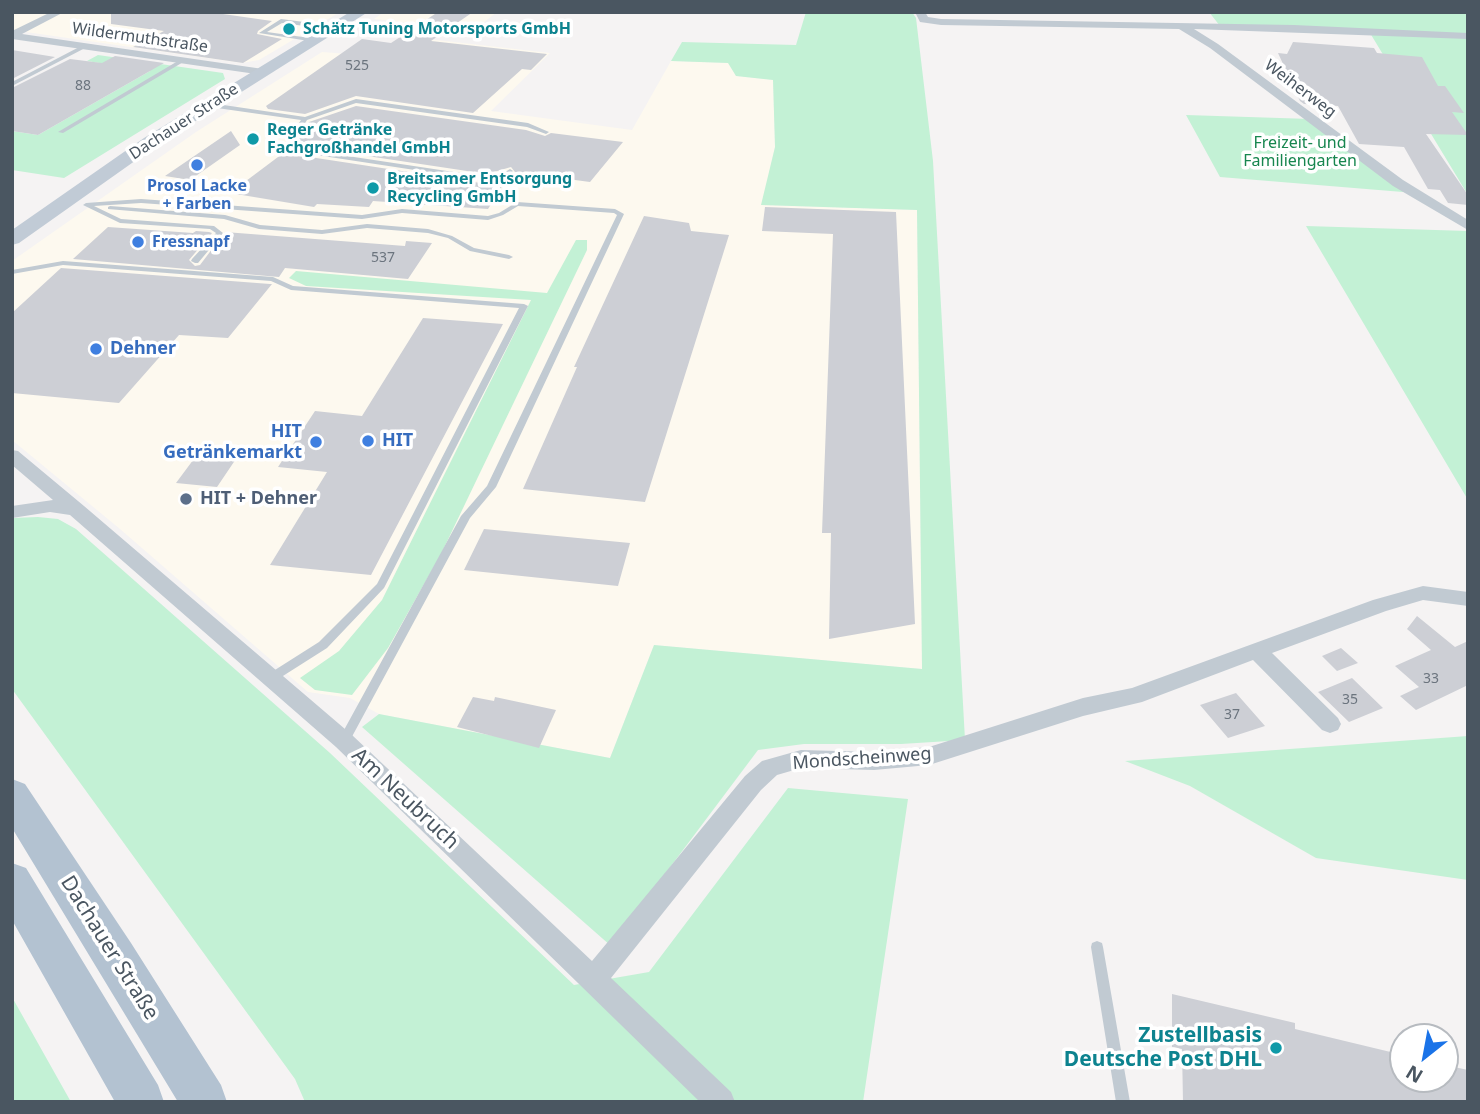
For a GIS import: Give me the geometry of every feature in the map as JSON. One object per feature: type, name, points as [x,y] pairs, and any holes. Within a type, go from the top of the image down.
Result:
[{"type":"main road","name":"Dachauer Straße","points":[[12,239],[150,142],[361,12]]},
{"type":"main road","name":"Dachauer Straße","points":[[12,795],[116,957],[204,1102]]},
{"type":"main road","points":[[12,881],[73,981],[141,1102]]},
{"type":"street","points":[[12,36],[60,12]]},
{"type":"street","points":[[922,16],[941,22],[1182,26],[1468,36]]},
{"type":"street","name":"Weiherweg","points":[[1182,26],[1214,46],[1398,183],[1468,226]]},
{"type":"street","name":"Wildermuthstraße","points":[[12,36],[263,72]]},
{"type":"street","name":"Am Neubruch","points":[[12,455],[23,473],[77,510],[344,741],[721,1102]]},
{"type":"street","points":[[12,512],[50,506],[77,510]]},
{"type":"street","name":"Mondscheinweg","points":[[593,980],[753,783],[770,768],[801,759],[874,761],[929,756],[1083,707],[1135,696],[1380,605],[1423,593],[1468,599]]},
{"type":"street","points":[[1256,651],[1330,724]]},
{"type":"lane","points":[[315,40],[262,33],[281,21],[335,28]]},
{"type":"lane","points":[[12,84],[85,46]]},
{"type":"lane","points":[[61,132],[183,60]]},
{"type":"lane","points":[[209,105],[305,119],[356,101],[528,125],[546,132]]},
{"type":"lane","points":[[305,119],[287,146],[289,149],[487,179],[504,176],[510,171]]},
{"type":"lane","points":[[86,205],[141,201],[362,217],[402,211],[488,218],[517,204],[615,211],[621,214],[491,487],[466,516],[344,741]]},
{"type":"lane","points":[[64,202],[225,217],[259,226],[322,232],[367,226],[428,230],[450,237],[472,250],[509,257]]},
{"type":"lane","points":[[86,205],[120,220],[212,227],[220,233],[195,261]]},
{"type":"lane","points":[[12,272],[63,263],[273,279],[291,288],[524,306],[381,586],[323,645],[271,678]]},
{"type":"lane","points":[[1097,947],[1123,1102]]},
{"type":"shaded area","points":[[12,12],[340,12],[259,60],[242,63],[12,30]]},
{"type":"shaded area","points":[[384,12],[497,12],[474,30],[374,19]]},
{"type":"shaded area","points":[[402,36],[550,53],[491,111],[632,130],[671,61],[729,63],[736,76],[773,80],[775,147],[762,205],[917,210],[922,669],[654,645],[610,758],[379,714],[350,698],[308,692],[120,529],[12,440],[12,261],[196,132],[322,52],[375,56]]},
{"type":"green space","points":[[806,12],[912,12],[916,18],[933,161],[965,740],[901,744],[804,744],[758,750],[611,946],[362,727],[379,714],[610,758],[654,645],[922,669],[917,210],[761,205],[775,147],[773,80],[736,76],[728,63],[671,61],[682,42],[796,45]]},
{"type":"green space","points":[[1209,12],[1468,12],[1468,195],[1370,33],[1220,26]]},
{"type":"green space","points":[[98,55],[223,73],[225,79],[64,178],[12,170],[12,131],[38,135],[150,71],[87,61]]},
{"type":"green space","name":"Freizeit- und Familiengarten","points":[[1186,115],[1311,119],[1415,193],[1220,177]]},
{"type":"green space","points":[[1306,226],[1468,231],[1468,500]]},
{"type":"green space","points":[[576,240],[587,240],[587,250],[441,554],[388,648],[352,695],[315,690],[300,678],[339,651],[382,600],[531,300],[306,286],[289,278],[296,271],[547,293]]},
{"type":"green space","points":[[12,518],[58,519],[76,529],[330,753],[574,985],[649,972],[788,788],[908,799],[863,1102],[305,1102],[295,1079],[12,689]]},
{"type":"green space","points":[[1468,736],[1468,880],[1316,858],[1190,786],[1125,761]]},
{"type":"green space","points":[[12,997],[71,1102],[12,1102]]},
{"type":"building","points":[[111,12],[209,12],[272,21],[257,34],[282,39],[243,63],[133,47],[164,31],[111,24]]},
{"type":"building","points":[[438,12],[473,12],[431,41],[547,54],[531,70],[522,69],[473,113],[356,96],[305,114],[268,109],[266,106],[362,39],[391,43]]},
{"type":"building","points":[[1293,42],[1374,48],[1377,53],[1422,57],[1438,86],[1445,86],[1464,113],[1452,112],[1468,135],[1426,134],[1468,195],[1468,205],[1448,203],[1440,190],[1428,189],[1404,147],[1359,144],[1338,106],[1304,104],[1300,101],[1278,53],[1287,54]]},
{"type":"building","points":[[12,50],[55,57],[12,79]]},
{"type":"building","points":[[115,56],[164,63],[38,135],[12,131],[12,88],[70,59],[102,63]]},
{"type":"building","points":[[356,106],[526,130],[545,136],[551,133],[623,142],[590,182],[515,172],[511,167],[487,174],[294,145],[309,122]]},
{"type":"building","name":"Prosol Lacke + Farben","points":[[231,131],[240,145],[190,180],[165,176]]},
{"type":"building","points":[[286,151],[290,154],[487,184],[506,180],[488,209],[373,201],[369,207],[317,204],[314,207],[230,193]]},
{"type":"building","points":[[765,207],[896,212],[915,624],[829,639],[831,533],[822,533],[833,234],[762,231]]},
{"type":"building","points":[[644,216],[689,223],[691,231],[729,235],[645,502],[523,489],[577,367],[574,367]]},
{"type":"building","points":[[108,227],[212,233],[189,260],[195,266],[200,265],[225,232],[405,246],[406,241],[432,243],[408,279],[285,268],[279,277],[73,259]]},
{"type":"building","name":"Dehner","points":[[61,268],[272,284],[228,338],[179,335],[119,403],[12,393],[12,313]]},
{"type":"building","name":"HIT","points":[[423,318],[503,324],[371,575],[270,565],[327,472],[278,467],[315,411],[362,416]]},
{"type":"building","points":[[205,444],[244,447],[217,487],[176,483]]},
{"type":"building","points":[[484,529],[630,543],[618,586],[464,570]]},
{"type":"building","points":[[1417,616],[1455,647],[1468,641],[1468,685],[1416,710],[1400,696],[1419,687],[1395,666],[1431,650],[1407,629]]},
{"type":"building","points":[[1341,648],[1358,663],[1337,671],[1322,656]]},
{"type":"building","points":[[1352,678],[1383,708],[1349,722],[1318,692]]},
{"type":"building","points":[[1236,693],[1265,726],[1228,738],[1200,705]]},
{"type":"building","points":[[473,697],[494,701],[495,697],[556,710],[539,748],[457,727]]},
{"type":"building","name":"Zustellbasis Deutsche Post DHL","points":[[1172,994],[1295,1023],[1295,1029],[1389,1052],[1389,1093],[1459,1093],[1459,1068],[1468,1070],[1468,1102],[1183,1102],[1182,1049],[1172,1047]]},
{"type":"place","name":"Schätz Tuning Motorsports GmbH","points":[[289,29]]},
{"type":"place","name":"Reger Getränke Fachgroßhandel GmbH","points":[[253,139]]},
{"type":"place","name":"Prosol Lacke + Farben","points":[[197,165]]},
{"type":"place","name":"Breitsamer Entsorgung Recycling GmbH","points":[[373,188]]},
{"type":"place","name":"Fressnapf","points":[[138,242]]},
{"type":"place","name":"Dehner","points":[[96,349]]},
{"type":"place","name":"HIT","points":[[368,441]]},
{"type":"place","name":"HIT Getränkemarkt","points":[[316,442]]},
{"type":"place","name":"HIT + Dehner","points":[[186,499]]},
{"type":"place","name":"Zustellbasis Deutsche Post DHL","points":[[1276,1048]]}]
